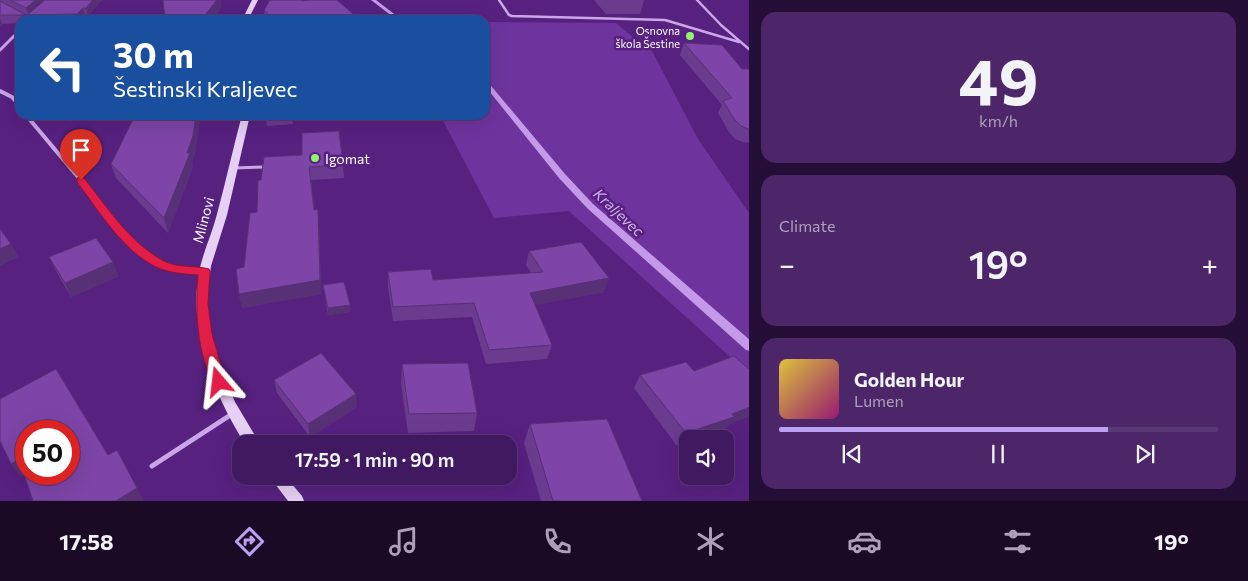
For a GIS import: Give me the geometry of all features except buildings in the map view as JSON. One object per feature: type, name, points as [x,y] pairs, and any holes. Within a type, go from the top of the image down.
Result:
[{"type":"main road","points":[[247,15],[254,0]]},
{"type":"main road","name":"Mlinovi","points":[[245,120],[218,229],[204,272],[202,304],[205,334],[219,382],[248,435]]},
{"type":"main road","points":[[284,485],[297,501]]},
{"type":"street","points":[[0,50],[15,35]]},
{"type":"street","points":[[0,90],[15,100]]},
{"type":"street","points":[[30,120],[46,143],[81,180],[119,230],[136,246],[160,264],[204,272]]},
{"type":"lane","points":[[499,0],[509,15],[512,16],[665,20],[739,42]]},
{"type":"lane","points":[[697,0],[698,4],[713,15],[749,50]]},
{"type":"lane","points":[[233,168],[272,167]]},
{"type":"lane","points":[[152,466],[234,412]]},
{"type":"shaded area","points":[[490,22],[616,23],[652,51],[698,139],[749,213],[749,374],[569,211],[494,218],[443,120],[490,120]]},
{"type":"waterway","name":"Kraljevec","points":[[373,0],[393,15]]},
{"type":"waterway","name":"Kraljevec","points":[[490,88],[562,176],[590,206],[749,346]]},
{"type":"place","name":"Osnovna škola Šestine","points":[[690,36]]},
{"type":"place","name":"Igomat","points":[[315,158]]},
{"type":"route","points":[[81,180],[119,230],[160,264],[204,272],[202,304],[205,334],[219,382]]}]
